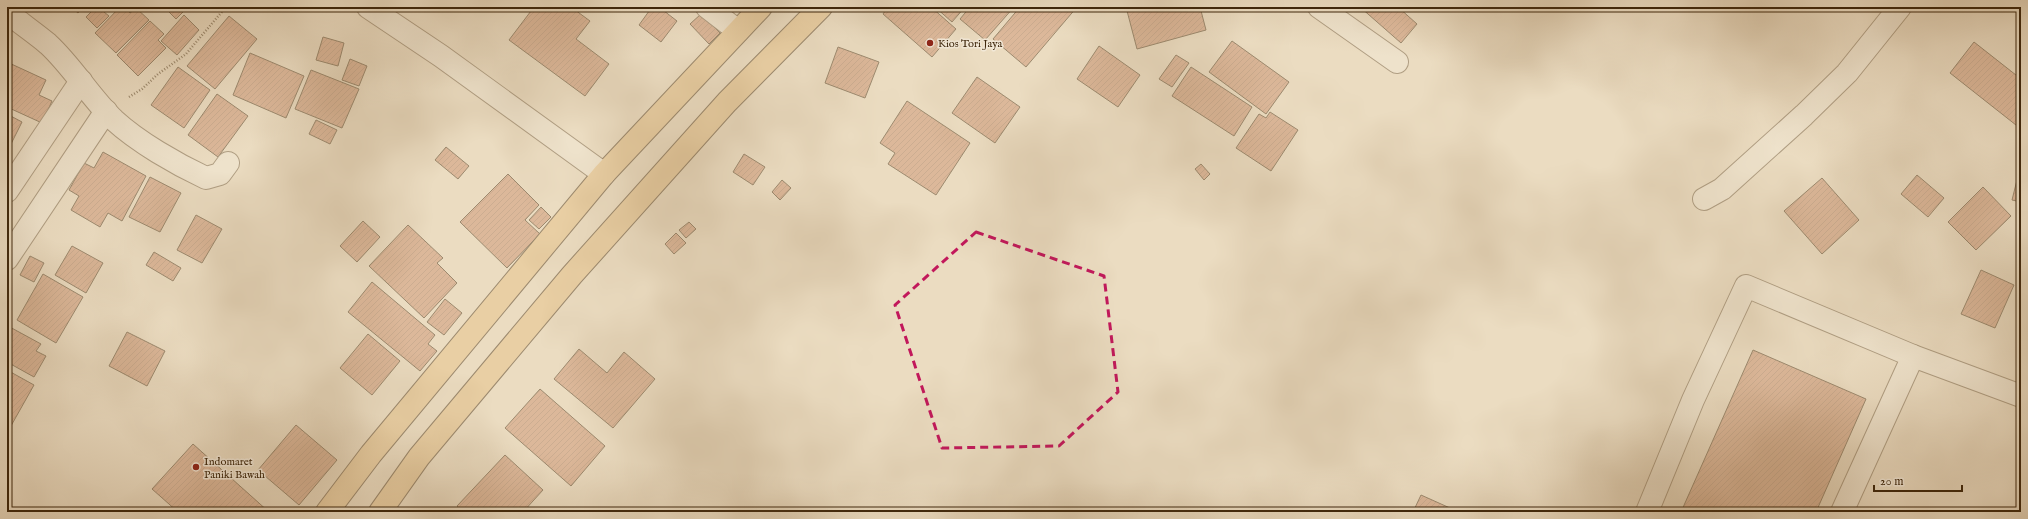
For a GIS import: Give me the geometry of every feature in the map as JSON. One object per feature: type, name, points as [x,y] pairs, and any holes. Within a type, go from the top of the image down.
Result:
[{"type":"highway","points":[[327,512],[371,454],[604,174],[761,7]]},
{"type":"highway","points":[[380,512],[419,457],[572,275],[727,102],[821,7]]},
{"type":"street","points":[[368,7],[441,56],[604,174]]},
{"type":"street","points":[[707,7],[738,31]]},
{"type":"street","points":[[1319,7],[1397,62]]},
{"type":"street","points":[[1704,199],[1727,184],[1836,84],[1847,73],[1900,7]]},
{"type":"street","points":[[7,12],[48,44],[81,80],[106,112],[132,134],[185,167],[206,178],[220,174],[228,163]]},
{"type":"street","points":[[7,191],[81,80]]},
{"type":"street","points":[[7,259],[106,112]]},
{"type":"street","points":[[1647,512],[1693,400],[1746,286],[1913,356],[2021,396]]},
{"type":"street","points":[[1842,512],[1913,356]]},
{"type":"path","points":[[106,112],[142,89],[158,74],[186,54],[226,7]]},
{"type":"highlighted area","points":[[976,232],[1104,276],[1118,392],[1059,446],[942,448],[895,305]]},
{"type":"building","points":[[71,7],[83,7],[78,13]]},
{"type":"building","points":[[96,7],[109,7],[104,12],[109,16],[97,28],[86,17]]},
{"type":"building","points":[[120,7],[124,7],[130,13],[136,8],[149,20],[116,53],[95,33]]},
{"type":"building","points":[[164,7],[188,7],[176,19]]},
{"type":"building","points":[[534,7],[571,7],[590,21],[576,39],[609,64],[585,96],[509,40]]},
{"type":"building","points":[[652,7],[659,7],[677,21],[661,42],[639,25]]},
{"type":"building","name":"Kios Tori Jaya","points":[[888,7],[931,7],[956,29],[932,57],[883,14]]},
{"type":"building","points":[[935,7],[965,7],[952,22]]},
{"type":"building","points":[[970,7],[1014,7],[985,40],[960,19]]},
{"type":"building","points":[[1020,7],[1077,7],[1026,67],[993,39]]},
{"type":"building","points":[[1126,7],[1200,7],[1206,30],[1137,49]]},
{"type":"building","points":[[1360,7],[1398,7],[1417,24],[1401,43]]},
{"type":"building","points":[[701,14],[720,33],[709,44],[690,24]]},
{"type":"building","points":[[184,15],[199,30],[177,55],[161,41]]},
{"type":"building","points":[[229,16],[257,39],[215,89],[187,66]]},
{"type":"building","points":[[150,21],[164,34],[158,40],[166,48],[138,76],[117,55]]},
{"type":"building","points":[[323,37],[344,43],[338,66],[316,60]]},
{"type":"building","points":[[1232,41],[1289,82],[1266,114],[1209,72]]},
{"type":"building","points":[[1974,42],[2021,79],[2021,129],[1950,73]]},
{"type":"building","points":[[1099,46],[1140,75],[1118,107],[1077,79]]},
{"type":"building","points":[[838,47],[879,62],[865,98],[825,83]]},
{"type":"building","points":[[250,53],[304,76],[286,118],[233,95]]},
{"type":"building","points":[[1176,55],[1189,63],[1172,87],[1159,79]]},
{"type":"building","points":[[350,59],[367,66],[359,86],[342,80]]},
{"type":"building","points":[[7,62],[46,80],[39,95],[52,101],[42,123],[7,107]]},
{"type":"building","points":[[178,67],[210,90],[184,128],[151,105]]},
{"type":"building","points":[[1191,67],[1252,107],[1234,136],[1172,96]]},
{"type":"building","points":[[311,70],[359,89],[342,128],[295,109]]},
{"type":"building","points":[[977,77],[1020,107],[995,143],[952,113]]},
{"type":"building","points":[[217,94],[248,116],[218,157],[188,135]]},
{"type":"building","points":[[907,101],[970,143],[936,195],[888,164],[895,153],[880,143]]},
{"type":"building","points":[[1270,112],[1298,130],[1271,171],[1236,148],[1259,114],[1266,118]]},
{"type":"building","points":[[7,114],[22,122],[7,152]]},
{"type":"building","points":[[316,120],[337,130],[330,144],[309,134]]},
{"type":"building","points":[[446,147],[469,166],[458,179],[435,160]]},
{"type":"building","points":[[103,152],[146,176],[122,221],[108,213],[100,227],[71,210],[79,196],[69,190],[84,163],[94,168]]},
{"type":"building","points":[[744,154],[765,167],[753,185],[733,172]]},
{"type":"building","points":[[1201,164],[1210,174],[1204,180],[1195,169]]},
{"type":"building","points":[[508,174],[539,205],[525,220],[540,234],[507,268],[460,222]]},
{"type":"building","points":[[1917,175],[1944,198],[1928,217],[1901,194]]},
{"type":"building","points":[[2018,176],[2021,177],[2021,202],[2012,200]]},
{"type":"building","points":[[150,177],[181,193],[160,232],[129,217]]},
{"type":"building","points":[[1822,178],[1859,220],[1822,254],[1784,211]]},
{"type":"building","points":[[782,180],[791,188],[780,200],[772,192]]},
{"type":"building","points":[[1983,187],[2011,216],[1976,250],[1948,222]]},
{"type":"building","points":[[541,207],[551,217],[539,229],[529,220]]},
{"type":"building","points":[[196,215],[222,229],[202,263],[177,250]]},
{"type":"building","points":[[363,221],[380,237],[357,262],[340,246]]},
{"type":"building","points":[[689,222],[696,229],[686,238],[679,230]]},
{"type":"building","points":[[408,225],[443,258],[437,263],[457,283],[424,318],[369,266]]},
{"type":"building","points":[[676,233],[686,243],[674,254],[665,244]]},
{"type":"building","points":[[72,246],[103,263],[86,293],[55,275]]},
{"type":"building","points":[[154,252],[181,268],[173,281],[146,265]]},
{"type":"building","points":[[30,256],[44,263],[34,282],[20,275]]},
{"type":"building","points":[[1981,270],[2014,285],[1995,328],[1961,314]]},
{"type":"building","points":[[43,274],[83,297],[56,343],[17,320]]},
{"type":"building","points":[[372,282],[435,335],[428,344],[437,351],[420,371],[348,312]]},
{"type":"building","points":[[445,299],[462,313],[444,335],[427,322]]},
{"type":"building","points":[[8,326],[41,344],[36,351],[46,356],[34,377],[7,362]]},
{"type":"building","points":[[127,332],[165,351],[147,386],[109,366]]},
{"type":"building","points":[[368,334],[400,361],[372,395],[340,368]]},
{"type":"building","points":[[579,349],[607,373],[624,352],[655,379],[613,428],[554,379]]},
{"type":"building","points":[[1753,350],[1866,399],[1816,512],[1681,512]]},
{"type":"building","points":[[7,370],[34,385],[7,433]]},
{"type":"building","points":[[540,389],[605,446],[571,486],[505,428]]},
{"type":"building","points":[[296,425],[337,460],[299,505],[258,470]]},
{"type":"building","name":"Indomaret Paniki Bawah","points":[[193,444],[269,512],[178,512],[152,489]]},
{"type":"building","points":[[505,455],[543,490],[523,512],[464,512],[457,506]]},
{"type":"building","points":[[1421,495],[1450,508],[1448,512],[1413,512]]},
{"type":"place","name":"Kios Tori Jaya","points":[[930,43]]},
{"type":"place","name":"Indomaret Paniki Bawah","points":[[196,467]]}]
